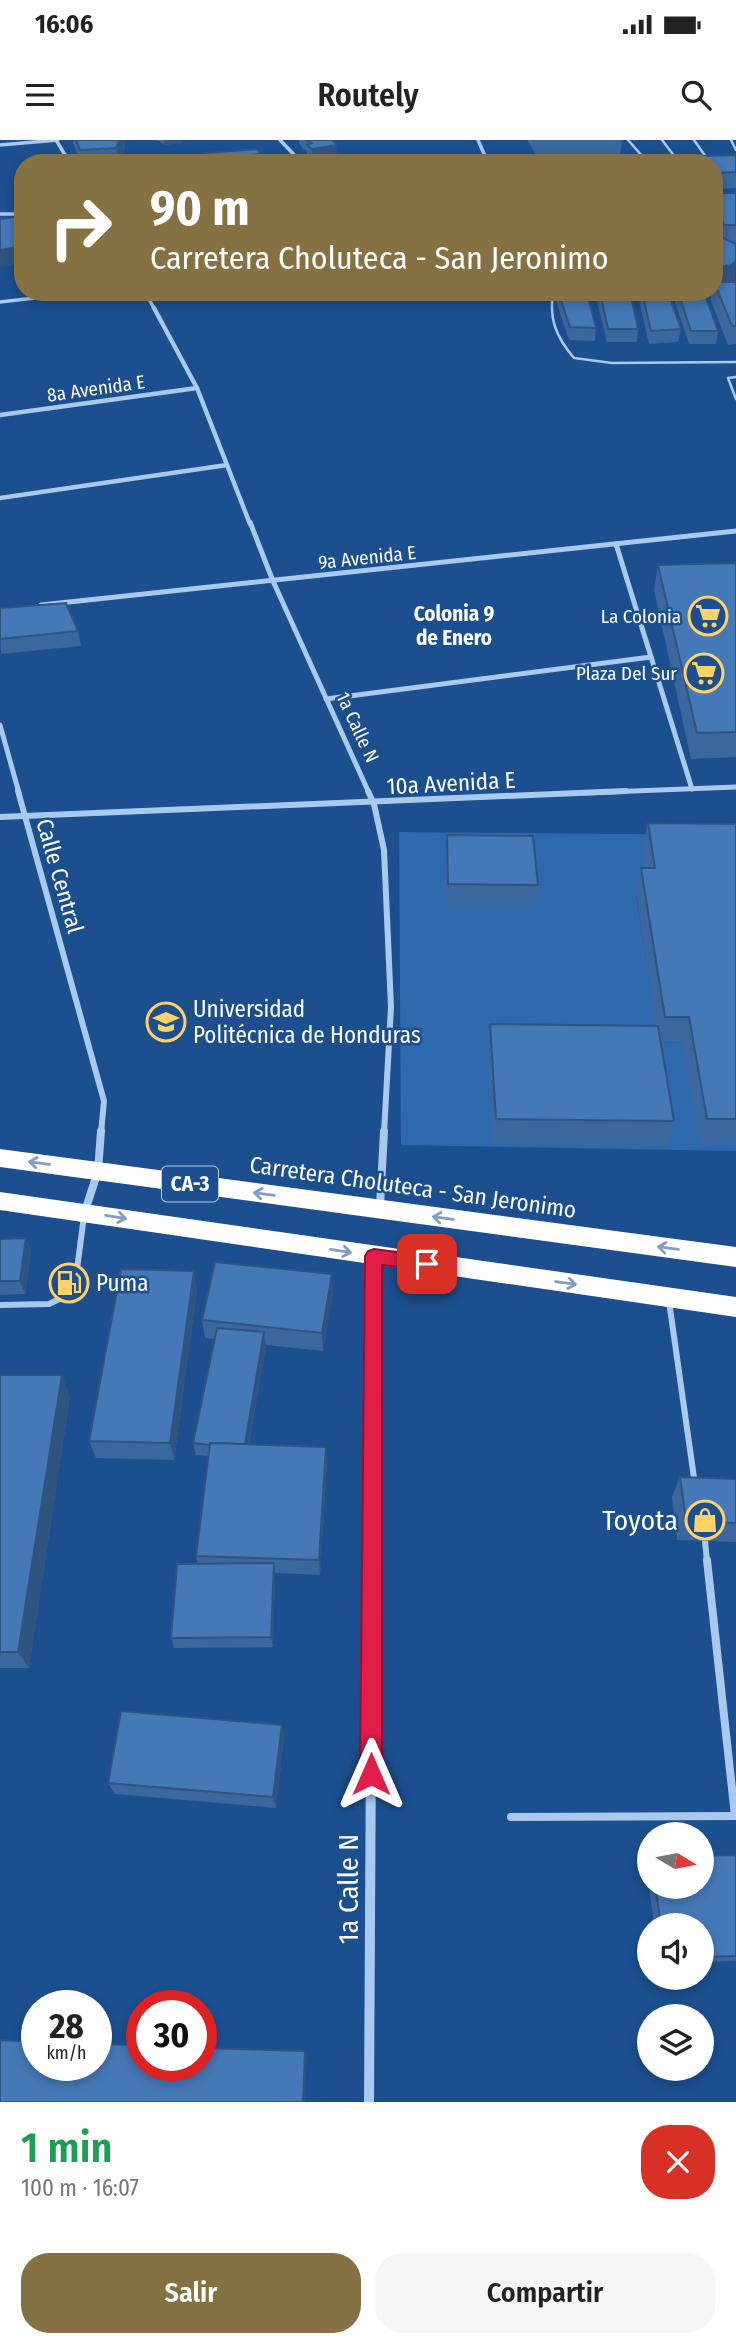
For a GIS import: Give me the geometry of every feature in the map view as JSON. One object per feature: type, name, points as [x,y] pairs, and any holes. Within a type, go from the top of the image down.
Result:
[{"type":"highway","name":"Carretera Choluteca - San Jeronimo","points":[[0,1158],[736,1257]]},
{"type":"highway","name":"CA-3","points":[[0,1201],[736,1307]]},
{"type":"street","points":[[0,145],[56,140]]},
{"type":"street","points":[[280,140],[293,154]]},
{"type":"street","name":"1a Calle N","points":[[150,301],[197,388],[273,581],[374,804],[384,850],[391,1007],[380,1210]]},
{"type":"street","name":"8a Avenida E","points":[[0,415],[197,388]]},
{"type":"street","points":[[0,498],[227,465]]},
{"type":"street","name":"9a Avenida E","points":[[27,607],[736,531]]},
{"type":"street","points":[[616,544],[692,789]]},
{"type":"street","points":[[326,699],[651,657]]},
{"type":"street","name":"Calle Central","points":[[0,724],[104,1101],[98,1171],[84,1212]]},
{"type":"street","name":"10a Avenida E","points":[[0,817],[736,788]]},
{"type":"street","name":"1a Calle N","points":[[369,2102],[374,1256]]},
{"type":"lane","points":[[662,140],[673,154]]},
{"type":"lane","points":[[731,140],[736,150]]},
{"type":"lane","points":[[552,301],[550,313],[557,340],[573,358],[612,363],[736,362]]},
{"type":"lane","points":[[736,377],[728,378],[736,399]]},
{"type":"lane","points":[[0,1306],[53,1304],[66,1300],[74,1292],[84,1212]]},
{"type":"lane","points":[[669,1297],[697,1498]]},
{"type":"lane","points":[[511,1817],[736,1816],[705,1541]]},
{"type":"shaded area","points":[[399,832],[736,835],[650,894],[636,894],[659,1042],[682,1043],[736,1144],[736,1151],[401,1145]]},
{"type":"building","points":[[76,140],[120,140],[116,148],[80,150]]},
{"type":"building","points":[[306,140],[332,140],[337,145],[312,149],[307,145],[312,143]]},
{"type":"building","points":[[258,149],[260,154],[205,154]]},
{"type":"building","points":[[723,155],[736,155],[736,172],[723,173]]},
{"type":"building","points":[[723,193],[736,193],[736,225],[724,225]]},
{"type":"building","points":[[14,217],[14,248],[0,250],[0,219]]},
{"type":"building","points":[[723,238],[736,246],[736,261],[723,267]]},
{"type":"building","points":[[723,282],[736,282],[736,326],[732,326],[722,301]]},
{"type":"building","points":[[561,301],[589,301],[596,328],[570,327]]},
{"type":"building","points":[[602,301],[632,301],[638,329],[608,329]]},
{"type":"building","points":[[644,301],[671,301],[681,329],[651,331]]},
{"type":"building","points":[[681,301],[707,301],[718,331],[691,331]]},
{"type":"building","name":"Plaza Del Sur","points":[[736,563],[736,732],[697,733],[658,565]]},
{"type":"building","points":[[66,603],[78,631],[0,639],[0,608]]},
{"type":"building","points":[[648,823],[736,824],[736,1119],[707,1119],[689,1017],[665,1017],[641,868],[655,868]]},
{"type":"building","points":[[447,835],[533,836],[538,885],[448,884]]},
{"type":"building","points":[[490,1024],[658,1026],[674,1121],[496,1119]]},
{"type":"building","points":[[26,1238],[20,1281],[0,1281],[0,1239]]},
{"type":"building","points":[[215,1262],[332,1274],[322,1333],[202,1320]]},
{"type":"building","points":[[121,1269],[194,1271],[170,1443],[89,1441]]},
{"type":"building","points":[[217,1328],[264,1332],[245,1444],[193,1443]]},
{"type":"building","points":[[0,1375],[62,1375],[18,1652],[0,1652]]},
{"type":"building","points":[[210,1443],[326,1447],[319,1560],[196,1556]]},
{"type":"building","points":[[680,1477],[736,1479],[736,1523],[686,1521]]},
{"type":"building","points":[[274,1563],[271,1637],[171,1638],[177,1564]]},
{"type":"building","points":[[121,1711],[282,1725],[273,1797],[108,1783]]},
{"type":"building","points":[[736,1855],[736,1956],[714,1957],[714,1913],[659,1913],[657,1899],[714,1899],[714,1856]]},
{"type":"building","points":[[0,2040],[21,2041],[21,2081],[112,2081],[112,2044],[126,2045],[126,2081],[217,2081],[217,2048],[305,2051],[303,2102],[0,2102]]},
{"type":"place","name":"La Colonia","points":[[708,616]]},
{"type":"place","name":"Plaza Del Sur","points":[[704,673]]},
{"type":"place","name":"Universidad Politécnica de Honduras","points":[[166,1022]]},
{"type":"place","name":"Puma","points":[[69,1283]]},
{"type":"place","name":"Toyota","points":[[705,1520]]},
{"type":"district","name":"Colonia 9 de Enero","points":[[454,626]]},
{"type":"route","points":[[371,1774],[374,1256],[427,1264]]}]
